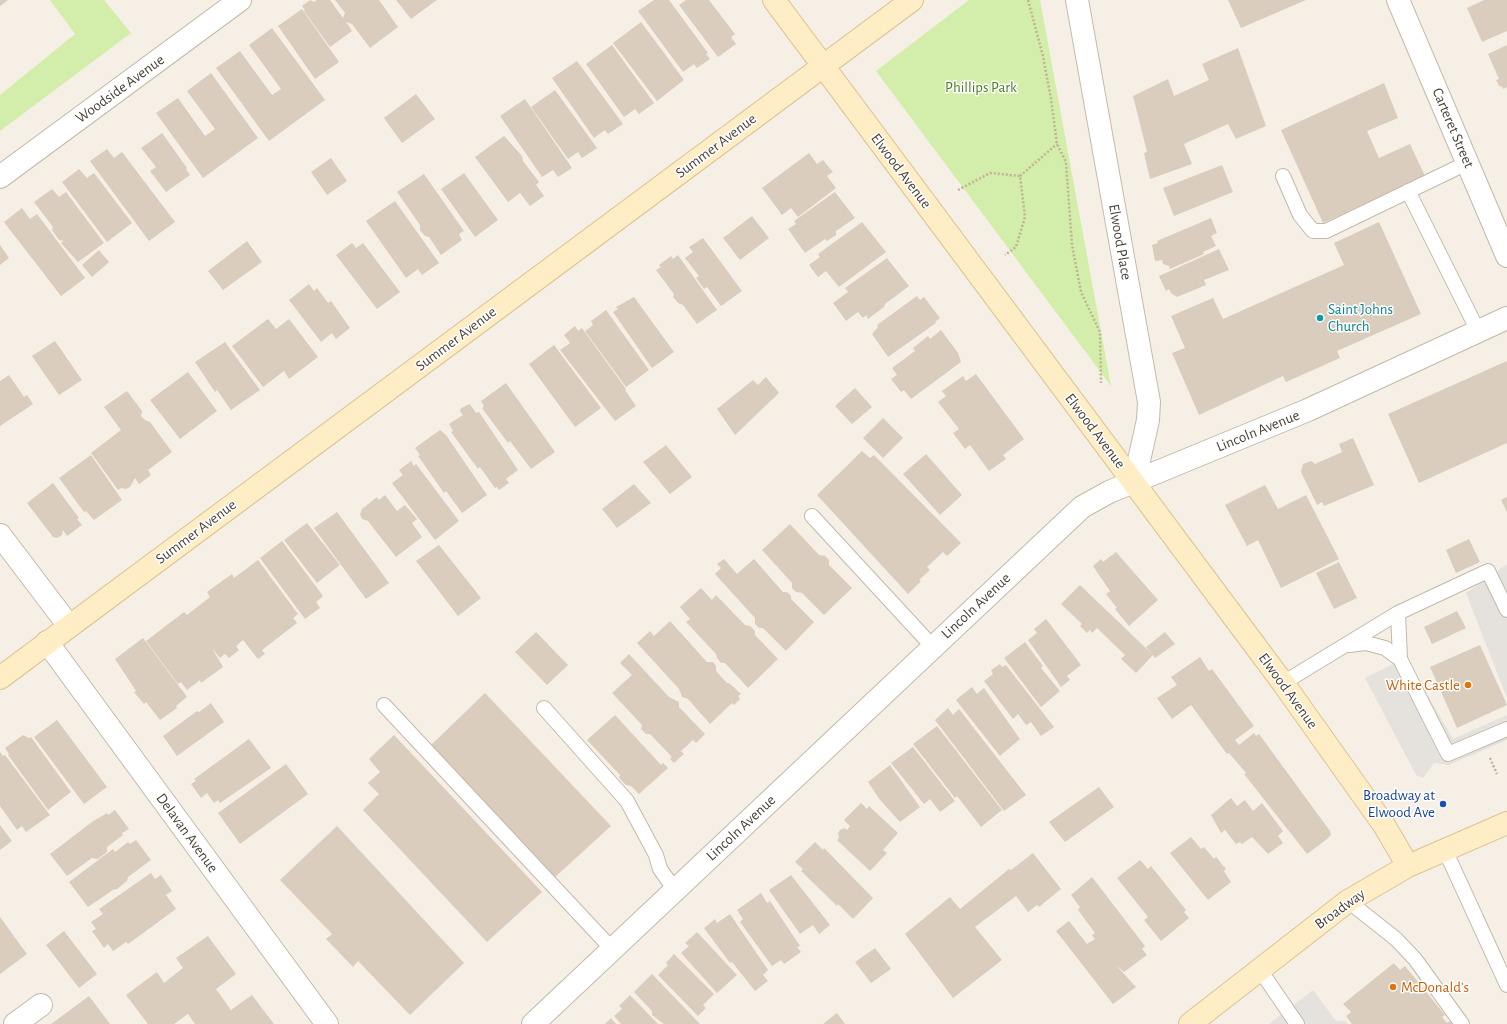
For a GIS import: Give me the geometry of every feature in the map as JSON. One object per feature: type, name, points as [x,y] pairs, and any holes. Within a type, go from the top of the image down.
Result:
[{"type":"street","name":"Woodside Avenue","points":[[0,177],[240,0]]},
{"type":"street","name":"Elwood Avenue","points":[[774,0],[1283,683],[1384,825],[1408,866]]},
{"type":"street","name":"Summer Avenue","points":[[0,678],[824,67],[912,0]]},
{"type":"street","name":"Elwood Place","points":[[1077,0],[1149,402],[1148,420],[1134,483]]},
{"type":"street","name":"Carteret Street","points":[[1398,0],[1507,256]]},
{"type":"street","name":"Lincoln Avenue","points":[[533,1024],[1082,507],[1105,494],[1308,410],[1507,318]]},
{"type":"street","points":[[0,535],[69,626]]},
{"type":"street","name":"Delavan Avenue","points":[[47,642],[327,1024]]},
{"type":"street","name":"Broadway","points":[[1190,1024],[1348,901],[1408,866],[1507,822]]},
{"type":"street","points":[[15,1024],[41,1005]]},
{"type":"lane","points":[[1283,176],[1300,214],[1313,231],[1326,231],[1467,163]]},
{"type":"lane","points":[[1408,191],[1478,331]]},
{"type":"lane","points":[[812,516],[933,647]]},
{"type":"lane","points":[[1283,683],[1341,646],[1398,614],[1488,571],[1507,610]]},
{"type":"lane","points":[[1398,614],[1400,659],[1448,754],[1507,729]]},
{"type":"lane","points":[[1341,646],[1366,643],[1385,648],[1400,659]]},
{"type":"lane","points":[[384,705],[612,949]]},
{"type":"lane","points":[[544,708],[627,801],[656,855],[660,869],[675,890]]},
{"type":"lane","points":[[1445,850],[1507,985]]},
{"type":"lane","points":[[1348,901],[1396,939],[1414,959],[1462,1024]]},
{"type":"lane","points":[[1260,970],[1297,1024]]},
{"type":"path","points":[[1028,0],[1043,56],[1057,144],[1066,162],[1072,245],[1080,292],[1100,332],[1101,383]]},
{"type":"path","points":[[958,190],[990,172],[1020,176],[1057,144]]},
{"type":"path","points":[[1005,255],[1016,247],[1025,217],[1020,176]]},
{"type":"path","points":[[1488,755],[1497,774]]},
{"type":"green space","points":[[50,0],[104,0],[131,33],[0,131],[0,95],[75,34]]},
{"type":"green space","name":"Phillips Park","points":[[969,0],[1040,0],[1111,386],[876,71]]},
{"type":"shaded area","points":[[1507,564],[1507,698],[1466,593]]},
{"type":"shaded area","points":[[1406,658],[1453,739],[1507,715],[1507,740],[1449,765],[1434,763],[1423,778],[1416,775],[1365,678]]},
{"type":"shaded area","points":[[1313,990],[1336,1021],[1345,1021],[1348,1024],[1269,1024]]},
{"type":"building","points":[[0,0],[8,0],[0,6]]},
{"type":"building","points":[[310,0],[314,2],[317,0],[330,0],[343,18],[345,13],[335,0],[379,0],[398,27],[370,48],[352,24],[346,22],[352,31],[330,47],[304,11],[305,10],[302,6]]},
{"type":"building","points":[[396,0],[437,0],[411,19]]},
{"type":"building","points":[[654,0],[669,0],[708,53],[706,54],[710,59],[697,68],[694,64],[683,72],[638,11]]},
{"type":"building","points":[[686,0],[709,0],[735,34],[731,37],[736,44],[718,57],[679,5]]},
{"type":"building","points":[[1228,0],[1306,0],[1241,28]]},
{"type":"building","points":[[1484,0],[1507,0],[1507,31],[1482,42],[1467,8]]},
{"type":"building","points":[[302,9],[339,62],[315,79],[278,26]]},
{"type":"building","points":[[641,22],[684,80],[657,101],[613,43]]},
{"type":"building","points":[[272,28],[325,100],[269,141],[216,68],[240,51],[272,95],[281,89],[249,45]]},
{"type":"building","points":[[612,45],[654,103],[639,114],[635,109],[624,117],[586,64]]},
{"type":"building","points":[[1507,45],[1507,87],[1503,89],[1496,80],[1499,79],[1488,54]]},
{"type":"building","points":[[1238,48],[1266,126],[1236,139],[1228,124],[1184,144],[1192,164],[1150,179],[1144,153],[1147,152],[1133,96],[1168,79],[1174,96],[1209,80],[1202,64]]},
{"type":"building","points":[[577,61],[623,124],[608,134],[605,130],[594,138],[552,78]]},
{"type":"building","points":[[211,73],[258,138],[203,178],[156,113],[178,98],[205,136],[215,129],[187,91]]},
{"type":"building","points":[[1384,83],[1398,118],[1367,131],[1379,158],[1410,144],[1425,176],[1323,223],[1281,130]]},
{"type":"building","points":[[555,90],[597,148],[582,158],[578,152],[568,159],[531,107]]},
{"type":"building","points":[[416,94],[435,119],[402,143],[384,118]]},
{"type":"building","points":[[525,99],[572,168],[558,177],[553,170],[542,177],[500,116]]},
{"type":"building","points":[[162,133],[187,168],[186,169],[190,175],[166,192],[150,171],[156,167],[141,148]]},
{"type":"building","points":[[504,136],[522,156],[523,161],[539,182],[536,185],[544,196],[530,206],[520,193],[508,202],[475,157]]},
{"type":"building","points":[[107,149],[114,158],[122,152],[175,222],[149,241],[90,161]]},
{"type":"building","points":[[809,153],[817,164],[823,160],[833,172],[827,176],[836,188],[798,217],[791,208],[782,215],[762,188]]},
{"type":"building","points":[[331,158],[347,181],[327,195],[311,172]]},
{"type":"building","points":[[1222,165],[1233,192],[1174,216],[1163,188]]},
{"type":"building","points":[[79,169],[87,178],[94,173],[132,223],[107,242],[62,182]]},
{"type":"building","points":[[464,173],[498,220],[475,237],[441,189]]},
{"type":"building","points":[[424,174],[464,231],[459,234],[462,240],[441,255],[429,237],[425,236],[420,230],[420,225],[397,192]]},
{"type":"building","points":[[52,189],[59,197],[66,192],[104,243],[78,262],[61,243],[64,241],[59,240],[52,230],[53,227],[34,202]]},
{"type":"building","points":[[835,192],[855,218],[836,231],[836,235],[827,241],[825,239],[805,253],[788,229],[796,224],[794,221]]},
{"type":"building","points":[[395,201],[439,263],[422,275],[418,269],[406,278],[366,221]]},
{"type":"building","points":[[22,208],[30,219],[37,214],[85,278],[61,296],[4,222]]},
{"type":"building","points":[[752,216],[769,238],[740,260],[723,238]]},
{"type":"building","points":[[1211,218],[1217,233],[1211,236],[1216,246],[1203,252],[1204,254],[1170,269],[1169,266],[1163,264],[1162,260],[1155,261],[1152,245],[1158,243],[1157,241]]},
{"type":"building","points":[[862,222],[886,252],[839,287],[826,271],[818,277],[809,265],[820,257],[818,254]]},
{"type":"building","name":"Saint Johns Church","points":[[1379,222],[1421,314],[1337,351],[1340,358],[1286,382],[1283,376],[1199,415],[1172,353],[1185,348],[1171,316],[1213,298],[1223,319],[1344,265],[1334,243]]},
{"type":"building","points":[[703,238],[742,291],[721,306],[707,287],[704,289],[696,278],[699,276],[685,258],[693,252],[689,247]]},
{"type":"building","points":[[247,241],[262,262],[223,290],[208,271]]},
{"type":"building","points":[[352,243],[356,248],[363,243],[400,292],[377,309],[336,255]]},
{"type":"building","points":[[0,245],[9,258],[0,265]]},
{"type":"building","points":[[1219,249],[1229,270],[1204,280],[1206,285],[1177,297],[1171,293],[1169,289],[1166,291],[1159,276]]},
{"type":"building","points":[[99,250],[109,262],[92,277],[82,265]]},
{"type":"building","points":[[678,255],[717,310],[697,324],[683,305],[678,303],[673,297],[674,294],[656,270],[661,267],[659,265],[671,256],[673,259]]},
{"type":"building","points":[[887,258],[909,286],[868,319],[866,315],[863,318],[858,312],[846,321],[833,303],[848,292],[845,288]]},
{"type":"building","points":[[309,284],[314,291],[317,288],[328,303],[331,301],[350,328],[336,339],[332,333],[321,342],[289,300]]},
{"type":"building","points":[[917,296],[920,300],[924,297],[940,318],[935,322],[936,323],[888,357],[872,334],[878,327],[877,325]]},
{"type":"building","points":[[634,297],[674,352],[652,368],[613,312],[618,309],[616,307]]},
{"type":"building","points":[[606,310],[649,370],[626,387],[585,331],[593,325],[591,321]]},
{"type":"building","points":[[268,319],[276,329],[289,319],[318,357],[289,379],[284,371],[263,387],[232,346]]},
{"type":"building","points":[[575,326],[578,331],[582,328],[626,389],[625,390],[636,406],[615,421],[560,350],[570,343],[564,335]]},
{"type":"building","points":[[941,330],[958,353],[961,362],[911,399],[904,390],[901,392],[891,379],[897,375],[892,368],[915,351],[913,348],[928,336],[930,339]]},
{"type":"building","points":[[55,341],[82,380],[59,395],[32,356]]},
{"type":"building","points":[[225,342],[260,390],[231,410],[217,390],[215,392],[195,362]]},
{"type":"building","points":[[554,345],[601,408],[575,427],[529,364]]},
{"type":"building","points":[[1507,361],[1507,443],[1419,483],[1388,414]]},
{"type":"building","points":[[188,372],[217,411],[180,439],[150,400]]},
{"type":"building","points":[[976,374],[1024,439],[1003,455],[1006,459],[989,471],[970,445],[965,449],[953,433],[959,429],[938,402],[946,396],[942,391],[963,376],[966,381]]},
{"type":"building","points":[[9,375],[24,397],[27,395],[33,404],[0,426],[0,381]]},
{"type":"building","points":[[766,377],[779,393],[735,435],[717,409],[753,380],[758,385]]},
{"type":"building","points":[[506,383],[555,452],[531,469],[510,441],[508,443],[482,408],[484,406],[481,401]]},
{"type":"building","points":[[855,388],[872,407],[852,424],[835,406]]},
{"type":"building","points":[[127,391],[142,411],[141,416],[150,422],[172,452],[148,470],[151,475],[139,484],[135,478],[130,487],[126,489],[121,488],[118,490],[91,453],[121,430],[104,407]]},
{"type":"building","points":[[470,404],[476,413],[479,412],[518,470],[506,479],[509,483],[499,490],[497,487],[495,488],[480,467],[478,469],[451,432],[453,431],[449,424],[463,415],[460,411],[461,408]]},
{"type":"building","points":[[883,418],[903,438],[883,458],[863,438]]},
{"type":"building","points":[[440,430],[446,435],[487,495],[462,513],[446,491],[444,493],[418,456],[420,455],[415,448]]},
{"type":"building","points":[[1353,438],[1374,485],[1324,506],[1322,502],[1317,505],[1301,472],[1303,464],[1311,461],[1315,464],[1342,452],[1339,444]]},
{"type":"building","points":[[666,445],[692,477],[670,494],[643,462]]},
{"type":"building","points":[[862,451],[870,458],[874,455],[961,543],[947,556],[943,552],[927,567],[930,570],[919,580],[921,581],[908,594],[817,495]]},
{"type":"building","points":[[926,454],[962,495],[940,515],[903,474]]},
{"type":"building","points":[[91,455],[122,500],[94,520],[86,511],[84,512],[59,478]]},
{"type":"building","points":[[411,461],[414,466],[416,464],[459,521],[435,540],[392,483],[403,475],[399,470]]},
{"type":"building","points":[[53,483],[79,518],[77,519],[82,525],[67,536],[63,530],[62,535],[57,538],[53,537],[27,503]]},
{"type":"building","points":[[634,484],[651,503],[617,528],[602,509]]},
{"type":"building","points":[[1265,485],[1278,509],[1306,495],[1339,559],[1281,588],[1258,540],[1247,546],[1225,505]]},
{"type":"building","points":[[385,495],[397,511],[405,505],[417,519],[412,523],[422,537],[396,557],[368,521],[362,519],[360,514],[362,509],[377,497],[379,500]]},
{"type":"building","points":[[1507,497],[1507,512],[1501,500]]},
{"type":"building","points":[[337,512],[389,583],[366,599],[314,528]]},
{"type":"building","points":[[307,523],[340,565],[317,583],[284,540]]},
{"type":"building","points":[[790,524],[819,555],[825,556],[829,560],[829,565],[852,588],[824,615],[802,593],[796,592],[792,588],[792,583],[762,550]]},
{"type":"building","points":[[1469,539],[1480,562],[1456,573],[1446,550]]},
{"type":"building","points":[[282,541],[323,596],[316,602],[320,608],[305,619],[260,558]]},
{"type":"building","points":[[439,545],[481,598],[458,616],[416,561]]},
{"type":"building","points":[[1116,552],[1158,600],[1129,626],[1115,609],[1117,608],[1106,594],[1110,591],[1093,566],[1101,559],[1103,562]]},
{"type":"building","points":[[724,559],[737,574],[754,559],[783,592],[787,592],[791,596],[791,599],[814,622],[786,651],[763,628],[759,628],[755,624],[755,618],[715,574],[721,568],[717,564]]},
{"type":"building","points":[[258,560],[298,614],[293,618],[297,623],[262,650],[265,654],[258,659],[243,640],[236,646],[239,650],[229,658],[225,654],[220,658],[212,648],[223,667],[201,683],[200,680],[187,690],[181,682],[178,684],[146,641],[184,612],[187,615],[210,597],[207,592],[232,574],[234,578]]},
{"type":"building","points":[[1339,562],[1357,598],[1334,609],[1316,573]]},
{"type":"building","points":[[1080,585],[1152,654],[1146,647],[1165,632],[1175,644],[1155,658],[1153,655],[1136,673],[1121,659],[1125,655],[1097,628],[1092,633],[1090,630],[1087,633],[1080,626],[1082,624],[1061,604]]},
{"type":"building","points":[[701,588],[712,600],[716,595],[745,625],[750,626],[755,631],[755,635],[778,659],[748,688],[725,663],[721,663],[716,654],[686,622],[690,619],[680,607]]},
{"type":"building","points":[[1457,611],[1466,628],[1432,644],[1424,627]]},
{"type":"building","points":[[1046,619],[1081,665],[1067,676],[1070,680],[1061,687],[1028,640],[1037,633],[1034,629]]},
{"type":"building","points":[[670,621],[707,662],[713,662],[716,666],[716,671],[727,683],[729,683],[741,694],[738,696],[740,699],[734,705],[732,703],[710,724],[688,699],[682,697],[679,689],[637,643],[650,631],[654,636]]},
{"type":"building","points":[[536,632],[568,665],[547,685],[515,652]]},
{"type":"building","points":[[143,638],[187,697],[176,706],[177,708],[160,720],[146,702],[144,704],[134,692],[136,691],[115,659]]},
{"type":"building","points":[[1025,642],[1043,666],[1041,668],[1060,691],[1041,707],[1004,658]]},
{"type":"building","name":"White Castle","points":[[1480,645],[1507,705],[1457,728],[1430,667]]},
{"type":"building","points":[[629,654],[669,697],[679,702],[679,707],[705,734],[696,743],[693,740],[681,751],[684,754],[674,763],[670,759],[672,757],[650,734],[646,734],[641,729],[642,725],[612,693],[632,675],[620,663]]},
{"type":"building","points":[[1200,657],[1209,671],[1212,669],[1254,726],[1235,740],[1239,745],[1254,733],[1256,736],[1259,734],[1330,831],[1331,835],[1327,839],[1307,854],[1244,774],[1246,773],[1229,753],[1227,754],[1191,705],[1172,719],[1157,698],[1177,685],[1171,677]]},
{"type":"building","points":[[1000,664],[1002,667],[1006,665],[1054,727],[1041,736],[1031,722],[1026,725],[1018,714],[1013,719],[984,681],[993,674],[991,670]]},
{"type":"building","points":[[972,687],[977,694],[984,688],[1020,739],[1000,756],[956,700]]},
{"type":"building","points":[[485,693],[611,826],[554,878],[429,747]]},
{"type":"building","points":[[211,703],[224,722],[177,756],[163,736],[197,711],[199,712]]},
{"type":"building","points":[[948,708],[953,715],[959,709],[1026,795],[1004,811],[935,720]]},
{"type":"building","points":[[615,715],[661,765],[663,763],[668,768],[639,794],[631,786],[626,785],[619,778],[620,775],[587,740]]},
{"type":"building","points":[[57,720],[107,787],[84,804],[34,737]]},
{"type":"building","points":[[937,726],[1002,810],[981,827],[957,796],[955,798],[913,744]]},
{"type":"building","points":[[23,735],[29,738],[31,737],[71,792],[48,810],[8,755],[9,754],[5,748]]},
{"type":"building","points":[[394,735],[542,892],[487,942],[363,810],[379,794],[368,783],[380,772],[369,759]]},
{"type":"building","points":[[249,739],[271,768],[220,803],[218,800],[214,803],[207,793],[201,798],[191,784],[196,781],[194,779]]},
{"type":"building","points":[[913,747],[955,801],[940,812],[930,799],[924,804],[891,763]]},
{"type":"building","points":[[0,752],[3,756],[5,755],[50,815],[26,832],[22,826],[17,830],[0,806]]},
{"type":"building","points":[[286,764],[308,794],[240,844],[218,813]]},
{"type":"building","points":[[890,765],[920,807],[900,822],[880,800],[868,782]]},
{"type":"building","points":[[1099,787],[1114,807],[1065,842],[1049,822]]},
{"type":"building","points":[[1231,798],[1237,806],[1245,800],[1253,811],[1262,803],[1283,831],[1278,836],[1283,843],[1268,854],[1252,837],[1242,844],[1240,842],[1236,844],[1225,830],[1221,833],[1211,815]]},
{"type":"building","points":[[861,803],[867,809],[869,806],[898,833],[883,850],[887,853],[870,871],[837,840],[839,838],[838,833],[840,830],[844,828],[847,830],[850,826],[844,820]]},
{"type":"building","points":[[115,810],[129,829],[122,833],[123,835],[107,847],[107,852],[98,859],[92,858],[67,876],[50,854],[92,822]]},
{"type":"building","points":[[0,825],[12,841],[0,850]]},
{"type":"building","points":[[337,826],[464,963],[410,1015],[358,961],[353,967],[326,939],[332,934],[280,880]]},
{"type":"building","points":[[1191,837],[1201,849],[1204,847],[1214,859],[1216,857],[1226,869],[1224,871],[1231,882],[1208,900],[1170,853]]},
{"type":"building","points":[[136,840],[151,860],[128,877],[127,881],[117,889],[113,890],[88,907],[69,882],[113,849],[115,852],[128,842],[130,844]]},
{"type":"building","points":[[815,842],[823,850],[824,848],[873,898],[853,919],[838,904],[837,906],[801,871],[803,869],[795,862]]},
{"type":"building","points":[[1033,853],[1061,889],[1039,907],[1037,905],[1028,912],[1016,896],[975,927],[1002,960],[953,998],[905,934],[950,897],[960,909],[1009,869],[1011,870]]},
{"type":"building","points":[[1140,860],[1148,869],[1151,866],[1186,910],[1184,912],[1189,918],[1161,941],[1144,920],[1148,917],[1117,878]]},
{"type":"building","points":[[151,873],[155,879],[161,875],[172,891],[166,895],[176,909],[128,944],[126,942],[113,951],[108,944],[104,948],[92,931],[96,929],[91,922],[103,914],[99,909]]},
{"type":"building","points":[[791,875],[830,925],[819,934],[813,925],[800,934],[769,890]]},
{"type":"building","points":[[1092,877],[1145,946],[1142,949],[1147,955],[1124,972],[1115,964],[1136,987],[1113,1004],[1056,931],[1069,921],[1087,944],[1095,939],[1092,935],[1095,933],[1078,910],[1080,907],[1071,895]]},
{"type":"building","points":[[761,893],[767,903],[770,901],[800,946],[797,947],[801,952],[784,964],[781,960],[772,966],[740,922],[743,919],[737,910]]},
{"type":"building","points":[[730,914],[768,970],[763,975],[768,981],[755,991],[732,962],[730,963],[704,928],[715,919],[717,923]]},
{"type":"building","points":[[0,917],[27,954],[0,974]]},
{"type":"building","points":[[64,931],[97,974],[79,988],[46,945]]},
{"type":"building","points":[[697,932],[737,975],[717,993],[681,953],[689,946],[685,943]]},
{"type":"building","points":[[208,936],[236,974],[216,989],[231,1010],[252,995],[274,1024],[195,1024],[188,1014],[174,1024],[148,1024],[126,995],[157,972],[164,983],[183,968],[176,958]]},
{"type":"building","points":[[875,948],[891,969],[871,983],[855,962]]},
{"type":"building","points":[[674,954],[714,994],[703,1005],[706,1008],[698,1016],[658,975],[668,965],[666,963]]},
{"type":"building","name":"McDonald's","points":[[1394,963],[1400,970],[1405,966],[1445,1015],[1442,1017],[1447,1023],[1450,1021],[1452,1024],[1352,1024],[1346,1016],[1351,1012],[1343,1004]]},
{"type":"building","points":[[652,974],[700,1024],[664,1024],[652,1015],[652,1011],[634,992]]},
{"type":"building","points":[[630,995],[658,1024],[621,1024],[614,1016],[622,1009],[619,1006]]},
{"type":"building","points":[[89,996],[110,1024],[51,1024]]},
{"type":"building","points":[[837,1013],[845,1024],[823,1024]]},
{"type":"building","points":[[611,1018],[616,1024],[605,1024]]},
{"type":"place","name":"Saint Johns Church","points":[[1320,318]]},
{"type":"place","name":"White Castle","points":[[1468,685]]},
{"type":"place","name":"Broadway at Elwood Ave","points":[[1443,804]]},
{"type":"place","name":"McDonald's","points":[[1393,987]]}]
